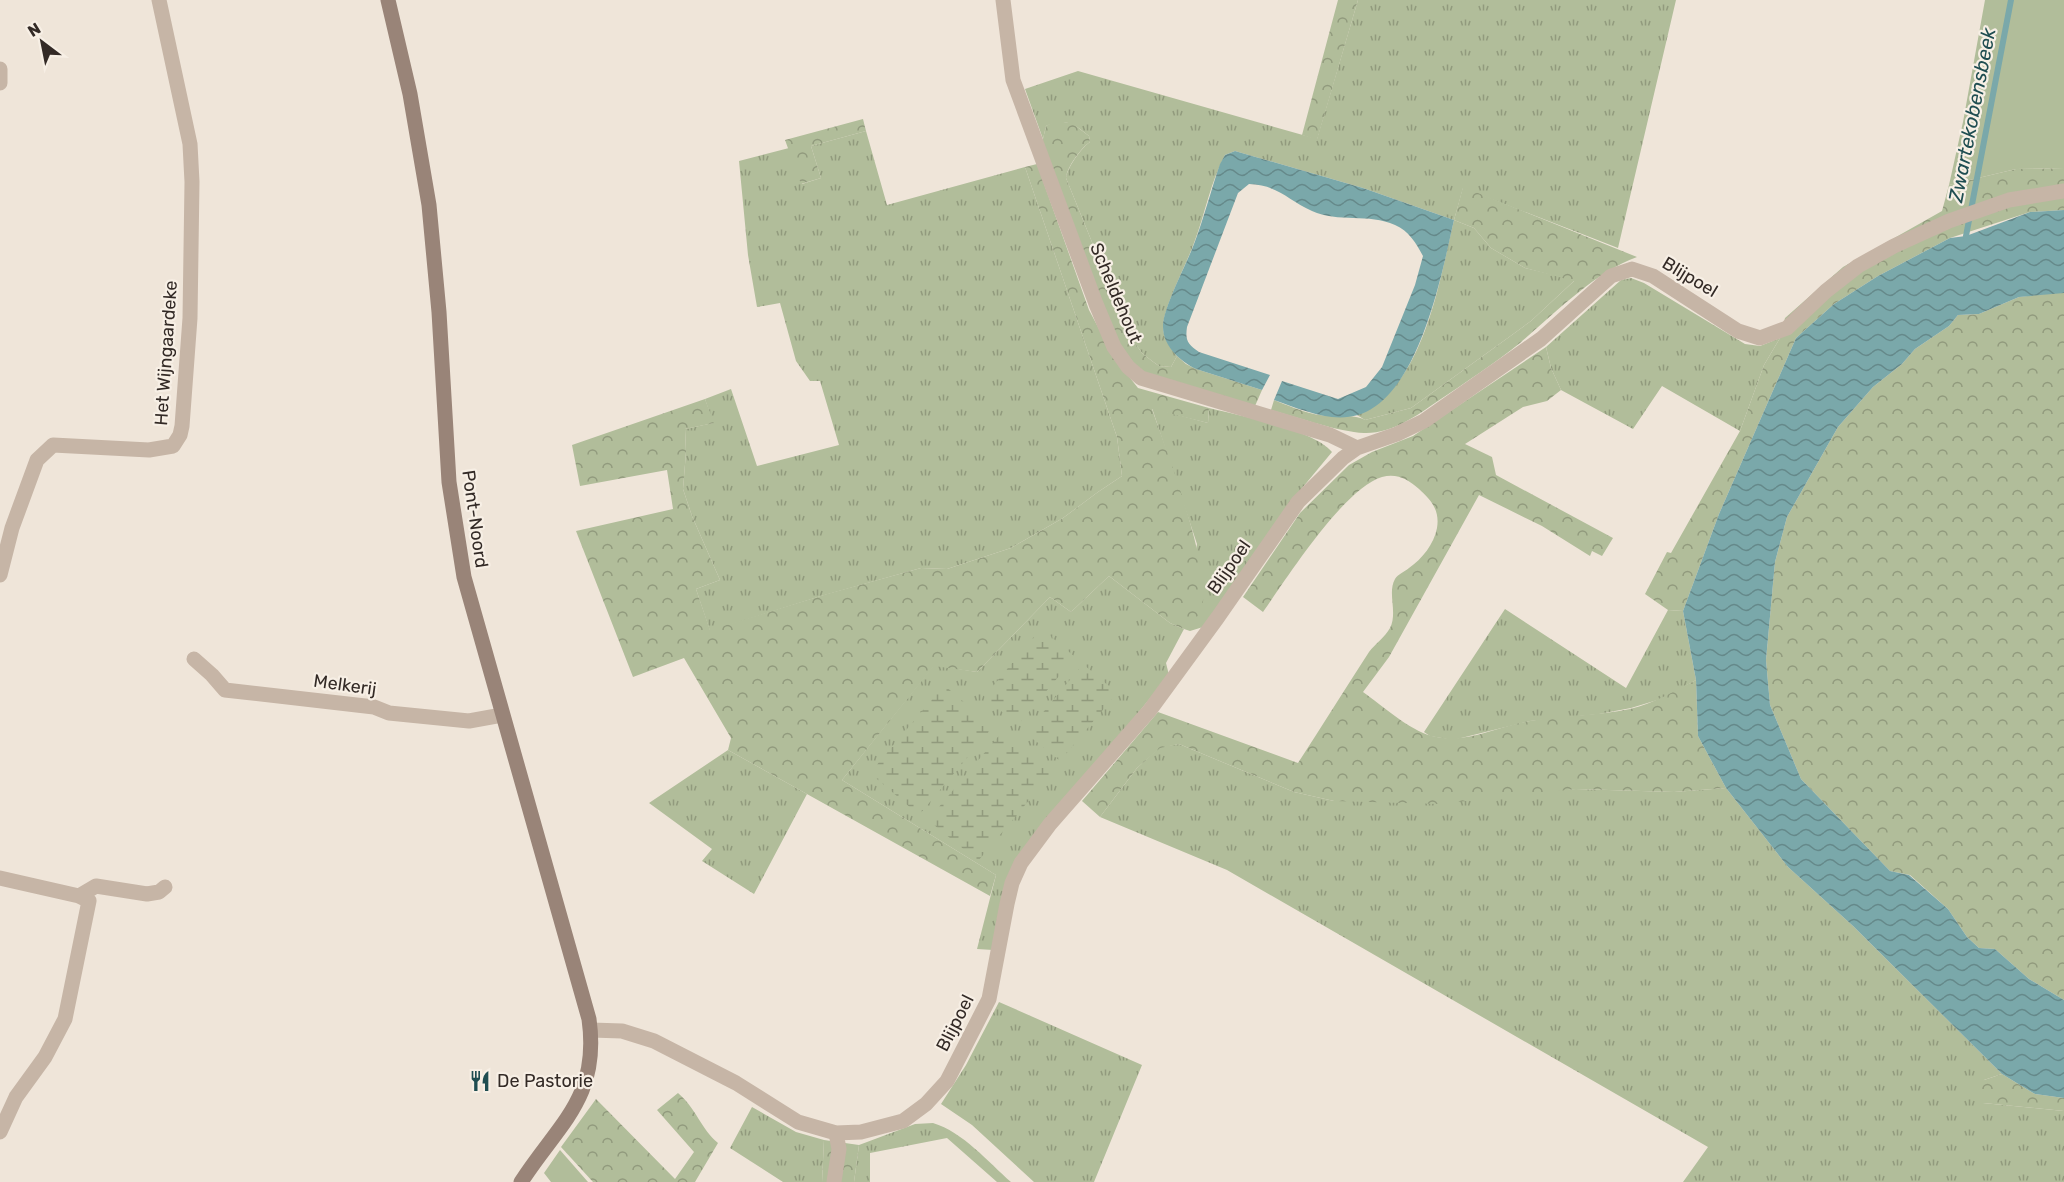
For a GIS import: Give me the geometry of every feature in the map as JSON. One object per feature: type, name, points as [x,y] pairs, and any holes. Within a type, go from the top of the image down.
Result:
[{"type":"street","name":"Het Wijngaardeke","points":[[0,575],[12,528],[37,459],[53,445],[149,450],[173,446],[180,435],[190,318],[192,172],[190,144],[159,0]]},
{"type":"street","name":"Pont-Noord","points":[[388,0],[410,94],[429,205],[440,312],[449,482],[464,577],[591,1030],[590,1066],[577,1105],[521,1182]]},
{"type":"street","name":"Scheldehout","points":[[1003,0],[1013,80],[1095,304],[1114,347],[1128,366],[1141,378],[1330,435],[1357,448]]},
{"type":"street","points":[[0,69],[0,83]]},
{"type":"street","name":"Blijpoel","points":[[591,1030],[622,1031],[654,1041],[736,1083],[798,1122],[836,1133],[861,1132],[903,1121],[926,1104],[947,1081],[989,999],[1007,904],[1020,863],[1050,824],[1150,710],[1298,502],[1344,458],[1357,448],[1397,434],[1424,421],[1540,339],[1611,276],[1632,269],[1653,276],[1738,331],[1760,338],[1787,328],[1826,291],[1858,266],[1894,246],[1949,221],[2009,200],[2064,191]]},
{"type":"street","name":"Melkerij","points":[[194,659],[225,690],[374,706],[389,713],[469,721],[502,715]]},
{"type":"street","points":[[0,878],[79,896],[89,901],[65,1019],[45,1057],[16,1097],[0,1132]]},
{"type":"street","points":[[79,896],[96,886],[147,894],[159,892],[165,886]]},
{"type":"street","points":[[834,1182],[838,1149],[836,1133]]},
{"type":"green space","points":[[1338,0],[1358,0],[1317,140],[1302,135]]},
{"type":"green space","points":[[1358,0],[1676,0],[1618,248],[1463,188],[1454,220],[1363,188],[1235,151],[1225,155],[1220,166],[1194,243],[1164,319],[1163,331],[1167,342],[1177,356],[1171,367],[1159,366],[1142,353],[1126,326],[1066,178],[1075,158],[1090,142],[1089,136],[1074,125],[1058,122],[1046,126],[1043,139],[1025,89],[1078,71],[1317,139]]},
{"type":"green space","points":[[1985,0],[2064,0],[2064,168],[2016,169],[1949,185],[1963,122]]},
{"type":"green space","points":[[863,119],[866,131],[811,146],[821,178],[801,184],[785,140]]},
{"type":"green space","points":[[1055,121],[1072,123],[1089,136],[1090,142],[1075,158],[1066,178],[1126,326],[1142,353],[1159,366],[1171,367],[1177,356],[1196,369],[1262,390],[1255,406],[1143,373],[1119,346],[1042,143],[1046,126]]},
{"type":"green space","points":[[866,131],[887,205],[1025,167],[1117,437],[1122,476],[1063,518],[1011,548],[947,569],[921,568],[710,631],[696,589],[720,580],[692,516],[683,489],[685,429],[713,423],[705,399],[731,389],[757,466],[839,445],[820,381],[810,381],[796,361],[780,303],[757,307],[748,255],[739,161],[789,148],[802,184],[821,178],[811,146]]},
{"type":"green space","points":[[1037,164],[1089,310],[1115,359],[1138,388],[1209,408],[1208,423],[1152,409],[1196,544],[1202,573],[1203,596],[1200,613],[1184,629],[1170,623],[1109,576],[1071,612],[1050,597],[977,672],[934,666],[842,780],[996,875],[990,896],[728,750],[731,738],[684,658],[633,677],[576,531],[673,509],[667,470],[580,486],[572,445],[705,399],[714,423],[685,429],[683,489],[692,516],[720,580],[696,589],[710,630],[921,568],[947,569],[1011,548],[1063,518],[1122,476],[1117,437],[1025,167]]},
{"type":"green space","points":[[2064,168],[2064,210],[2030,212],[1950,238],[1878,276],[1834,304],[1796,338],[1719,514],[1683,611],[1668,610],[1645,594],[1667,552],[1671,553],[1740,431],[1764,365],[1780,338],[1785,318],[1843,267],[1942,211],[1949,185],[2016,169]]},
{"type":"green space","points":[[1463,187],[1637,257],[1590,283],[1500,358],[1421,412],[1394,427],[1374,433],[1354,432],[1271,410],[1274,400],[1314,414],[1365,420],[1411,408],[1531,321],[1574,281],[1525,268],[1491,248],[1474,228],[1454,220]]},
{"type":"green space","points":[[1454,220],[1474,228],[1491,248],[1525,268],[1575,280],[1531,321],[1411,408],[1365,420],[1357,415],[1380,401],[1398,382],[1413,358],[1434,302]]},
{"type":"green space","points":[[1631,278],[1644,283],[1745,344],[1760,346],[1780,338],[1764,365],[1740,431],[1662,386],[1633,429],[1561,390],[1551,368],[1546,347],[1621,280]]},
{"type":"green space","points":[[2064,293],[2064,1000],[2029,979],[1995,949],[1979,948],[1967,937],[1948,909],[1910,875],[1890,871],[1801,779],[1770,705],[1766,660],[1775,562],[1787,517],[1838,427],[1873,387],[1902,364],[1915,349],[1949,326],[1958,315],[1979,314],[2019,297]]},
{"type":"green space","points":[[1546,347],[1551,368],[1561,390],[1547,401],[1523,407],[1465,444],[1492,457],[1496,475],[1613,538],[1602,556],[1592,551],[1590,556],[1542,526],[1479,495],[1389,657],[1363,692],[1405,723],[1423,733],[1444,738],[1457,738],[1469,737],[1518,723],[1630,709],[1656,700],[1696,680],[1698,736],[1726,788],[1674,792],[1576,789],[1439,804],[1334,801],[1294,792],[1179,744],[1160,748],[1137,768],[1100,817],[1082,801],[1158,712],[1298,763],[1369,652],[1390,628],[1393,616],[1393,584],[1398,576],[1423,556],[1433,540],[1438,522],[1434,506],[1407,480],[1393,476],[1382,477],[1351,498],[1334,516],[1301,557],[1263,612],[1243,597],[1300,513],[1349,465],[1372,452],[1413,436]]},
{"type":"green space","points":[[1152,408],[1208,423],[1209,408],[1257,419],[1309,437],[1332,452],[1303,487],[1203,627],[1190,631],[1184,629],[1197,544]]},
{"type":"green space","points":[[1109,576],[1170,623],[1184,629],[1166,663],[1169,675],[1042,825],[993,950],[977,949],[996,875],[842,780],[934,665],[977,672],[1050,597],[1071,612]]},
{"type":"green space","points":[[1505,609],[1626,688],[1668,610],[1683,611],[1696,680],[1664,698],[1631,708],[1599,714],[1530,721],[1453,740],[1430,736],[1424,732]]},
{"type":"green space","points":[[1041,628],[1075,657],[1018,725],[984,697]]},
{"type":"green space","points":[[1083,664],[1117,693],[1060,761],[1026,733]]},
{"type":"green space","points":[[944,685],[993,727],[919,815],[870,773]]},
{"type":"green space","points":[[1002,732],[1052,773],[978,861],[928,820]]},
{"type":"green space","points":[[1179,744],[1294,792],[1334,801],[1576,789],[1674,792],[1726,788],[1788,867],[1853,926],[2002,1074],[1984,1080],[1983,1103],[2064,1111],[2064,1182],[1683,1182],[1708,1147],[1227,870],[1100,817],[1137,768],[1160,747]]},
{"type":"green space","points":[[728,750],[807,794],[754,894],[702,861],[712,849],[649,803]]},
{"type":"green space","points":[[999,1002],[1142,1065],[1094,1182],[1034,1182],[972,1125],[941,1104],[966,1065]]},
{"type":"green space","points":[[2002,1074],[2035,1094],[2064,1098],[2064,1111],[1983,1103],[1976,1091],[1984,1080]]},
{"type":"green space","points":[[678,1093],[718,1143],[695,1182],[593,1182],[561,1147],[596,1099],[675,1179],[694,1152],[657,1110]]},
{"type":"green space","points":[[752,1107],[796,1132],[824,1140],[822,1182],[783,1182],[730,1148]]},
{"type":"green space","points":[[933,1123],[965,1140],[1011,1182],[997,1182],[947,1138],[870,1153],[870,1182],[854,1182],[859,1145],[915,1124]]},
{"type":"green space","points":[[824,1140],[859,1145],[854,1182],[822,1182]]},
{"type":"green space","points":[[560,1150],[588,1182],[551,1182],[544,1173]]},
{"type":"water","points":[[1235,151],[1363,188],[1454,220],[1434,300],[1412,359],[1397,384],[1379,404],[1358,415],[1326,416],[1274,400],[1282,381],[1338,399],[1366,387],[1382,367],[1415,285],[1423,256],[1408,234],[1385,221],[1322,215],[1268,187],[1249,184],[1238,193],[1187,327],[1186,336],[1190,344],[1199,352],[1270,375],[1262,390],[1196,369],[1184,362],[1169,347],[1163,327],[1171,298],[1194,244],[1220,164],[1225,155]]},
{"type":"water","points":[[2064,210],[2064,293],[2019,297],[1979,314],[1958,315],[1949,326],[1915,349],[1902,364],[1873,387],[1838,427],[1787,517],[1775,562],[1766,660],[1770,705],[1801,779],[1890,871],[1909,875],[1948,909],[1967,937],[1979,948],[1995,949],[2029,979],[2064,1000],[2064,1098],[2035,1094],[2002,1074],[1853,926],[1788,867],[1726,788],[1698,736],[1696,680],[1683,611],[1719,514],[1796,338],[1834,304],[1878,276],[1950,238],[1966,236],[2030,212]]},
{"type":"waterway","name":"Zwartekobensbeek","points":[[1966,236],[2011,0]]},
{"type":"place","name":"De Pastorie","points":[[480,1081]]}]
